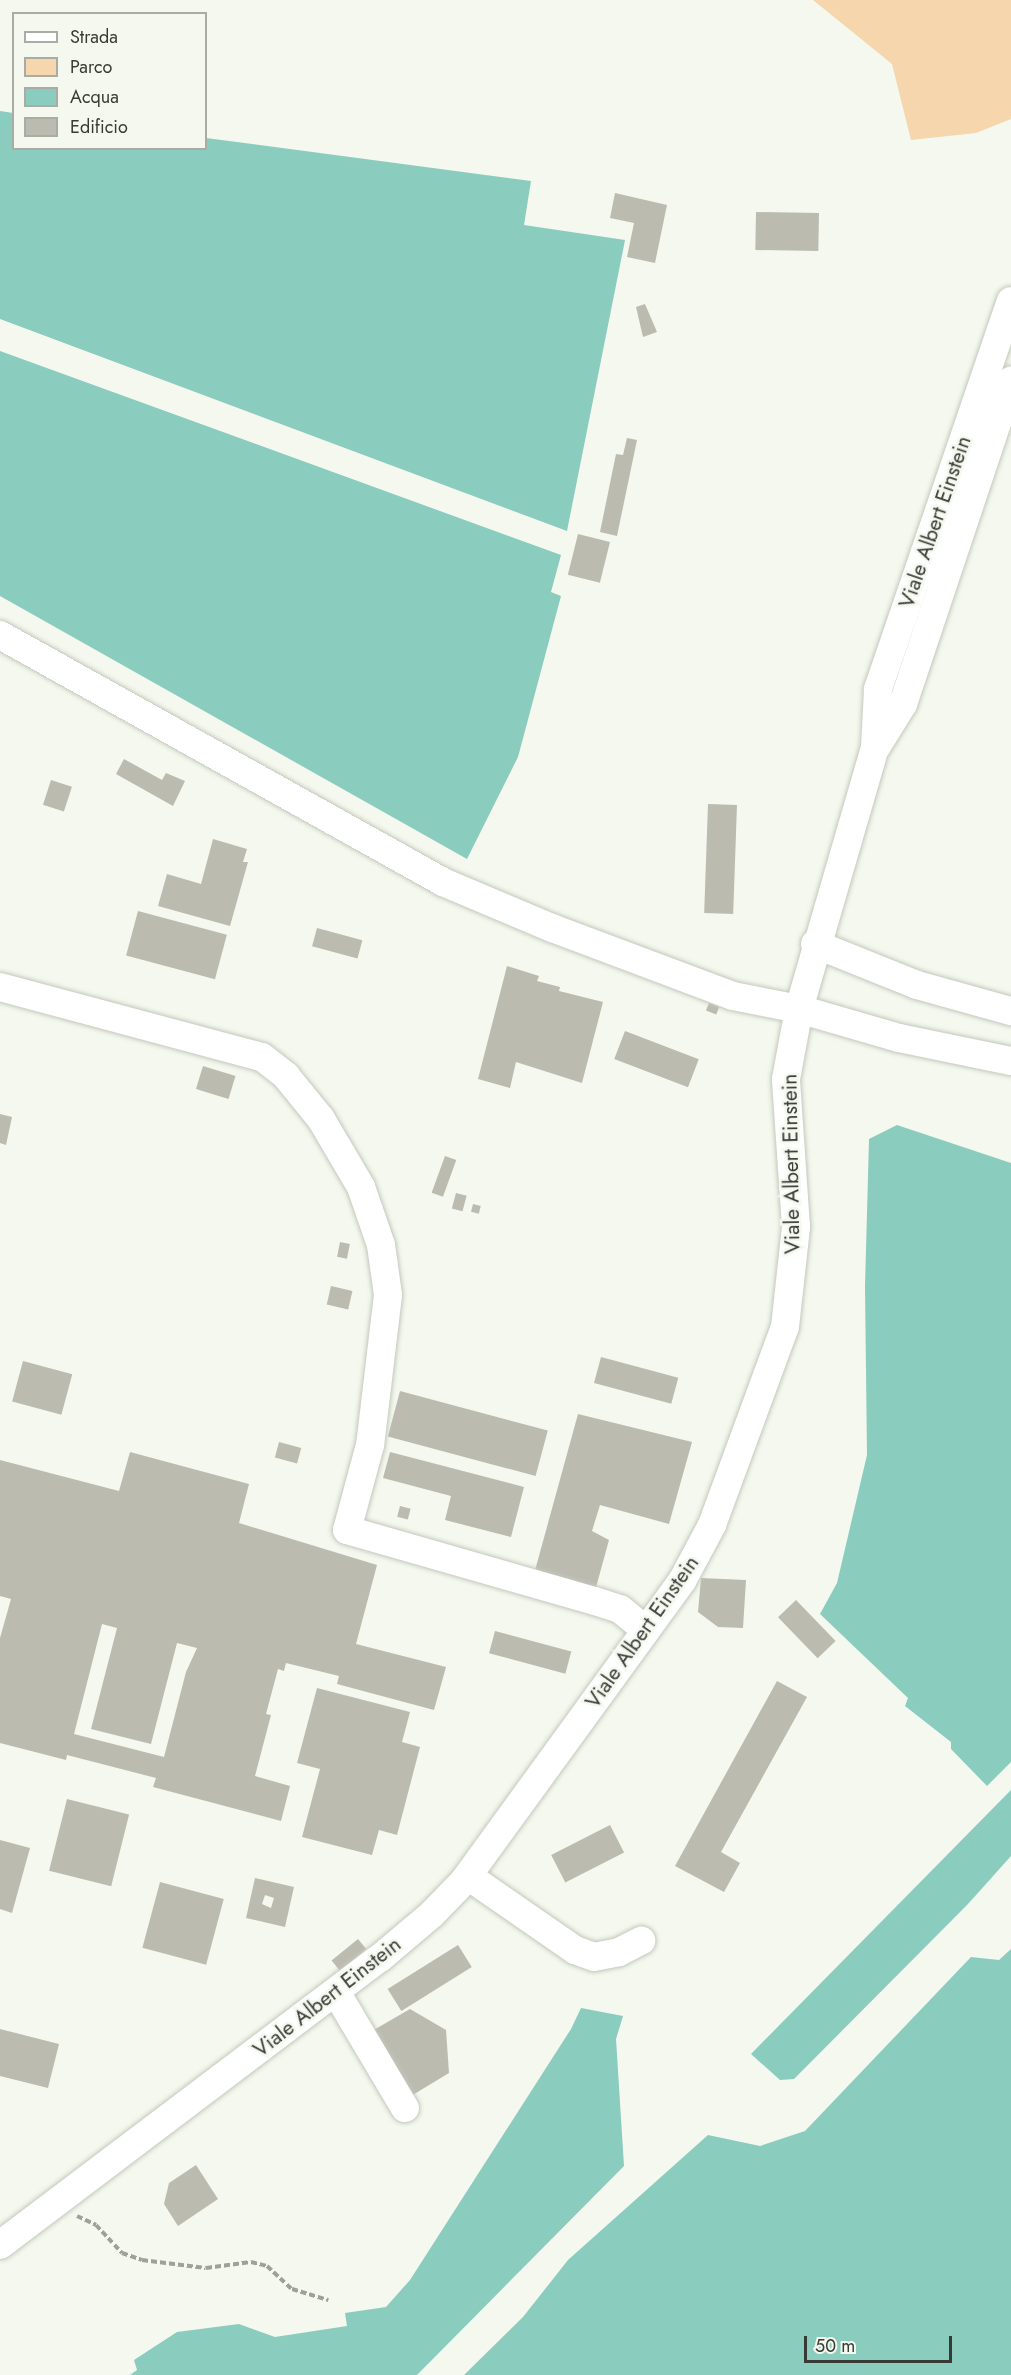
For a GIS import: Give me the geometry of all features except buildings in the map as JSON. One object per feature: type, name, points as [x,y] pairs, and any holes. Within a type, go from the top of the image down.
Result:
[{"type":"street","name":"Viale Albert Einstein","points":[[0,2245],[336,1992],[432,1914],[468,1876],[682,1581],[712,1525],[785,1327],[796,1227],[786,1079],[799,1009],[815,944],[875,747],[903,704],[974,450],[1001,385],[1011,301]]},
{"type":"street","points":[[0,636],[443,882],[552,928],[734,996],[799,1009],[899,1038],[1011,1061]]},
{"type":"street","points":[[815,944],[917,986],[1011,1011]]},
{"type":"street","points":[[0,987],[262,1057],[286,1076],[321,1119],[361,1186],[381,1245],[388,1295],[370,1445],[347,1530],[595,1601],[620,1610],[646,1630]]},
{"type":"street","points":[[468,1876],[575,1950],[594,1957],[619,1952],[641,1941]]},
{"type":"street","points":[[336,1992],[405,2108]]},
{"type":"path","points":[[53,2206],[96,2225],[122,2253],[142,2260],[206,2268],[251,2262],[267,2266],[292,2289],[328,2300]]},
{"type":"green space","points":[[813,0],[1011,0],[1011,119],[976,133],[911,140],[892,64]]},
{"type":"water","points":[[0,111],[12,113],[12,150],[207,150],[207,138],[531,181],[524,225],[625,240],[567,531],[0,319]]},
{"type":"water","points":[[0,351],[561,555],[551,592],[561,596],[518,757],[467,859],[0,596]]},
{"type":"water","points":[[897,1125],[1011,1163],[1011,1762],[987,1786],[951,1749],[951,1742],[905,1706],[908,1698],[820,1614],[837,1583],[867,1455],[865,1287],[869,1139]]},
{"type":"water","points":[[1011,1790],[1011,1856],[968,1904],[794,2079],[780,2080],[751,2054]]},
{"type":"water","points":[[1011,1949],[1011,2375],[464,2375],[523,2317],[568,2260],[708,2135],[760,2146],[805,2131],[971,1957],[999,1960]]},
{"type":"water","points":[[581,2008],[623,2016],[616,2039],[624,2166],[417,2375],[130,2375],[137,2370],[134,2360],[177,2332],[239,2324],[275,2337],[347,2326],[345,2313],[386,2307],[410,2280],[571,2029]]}]
